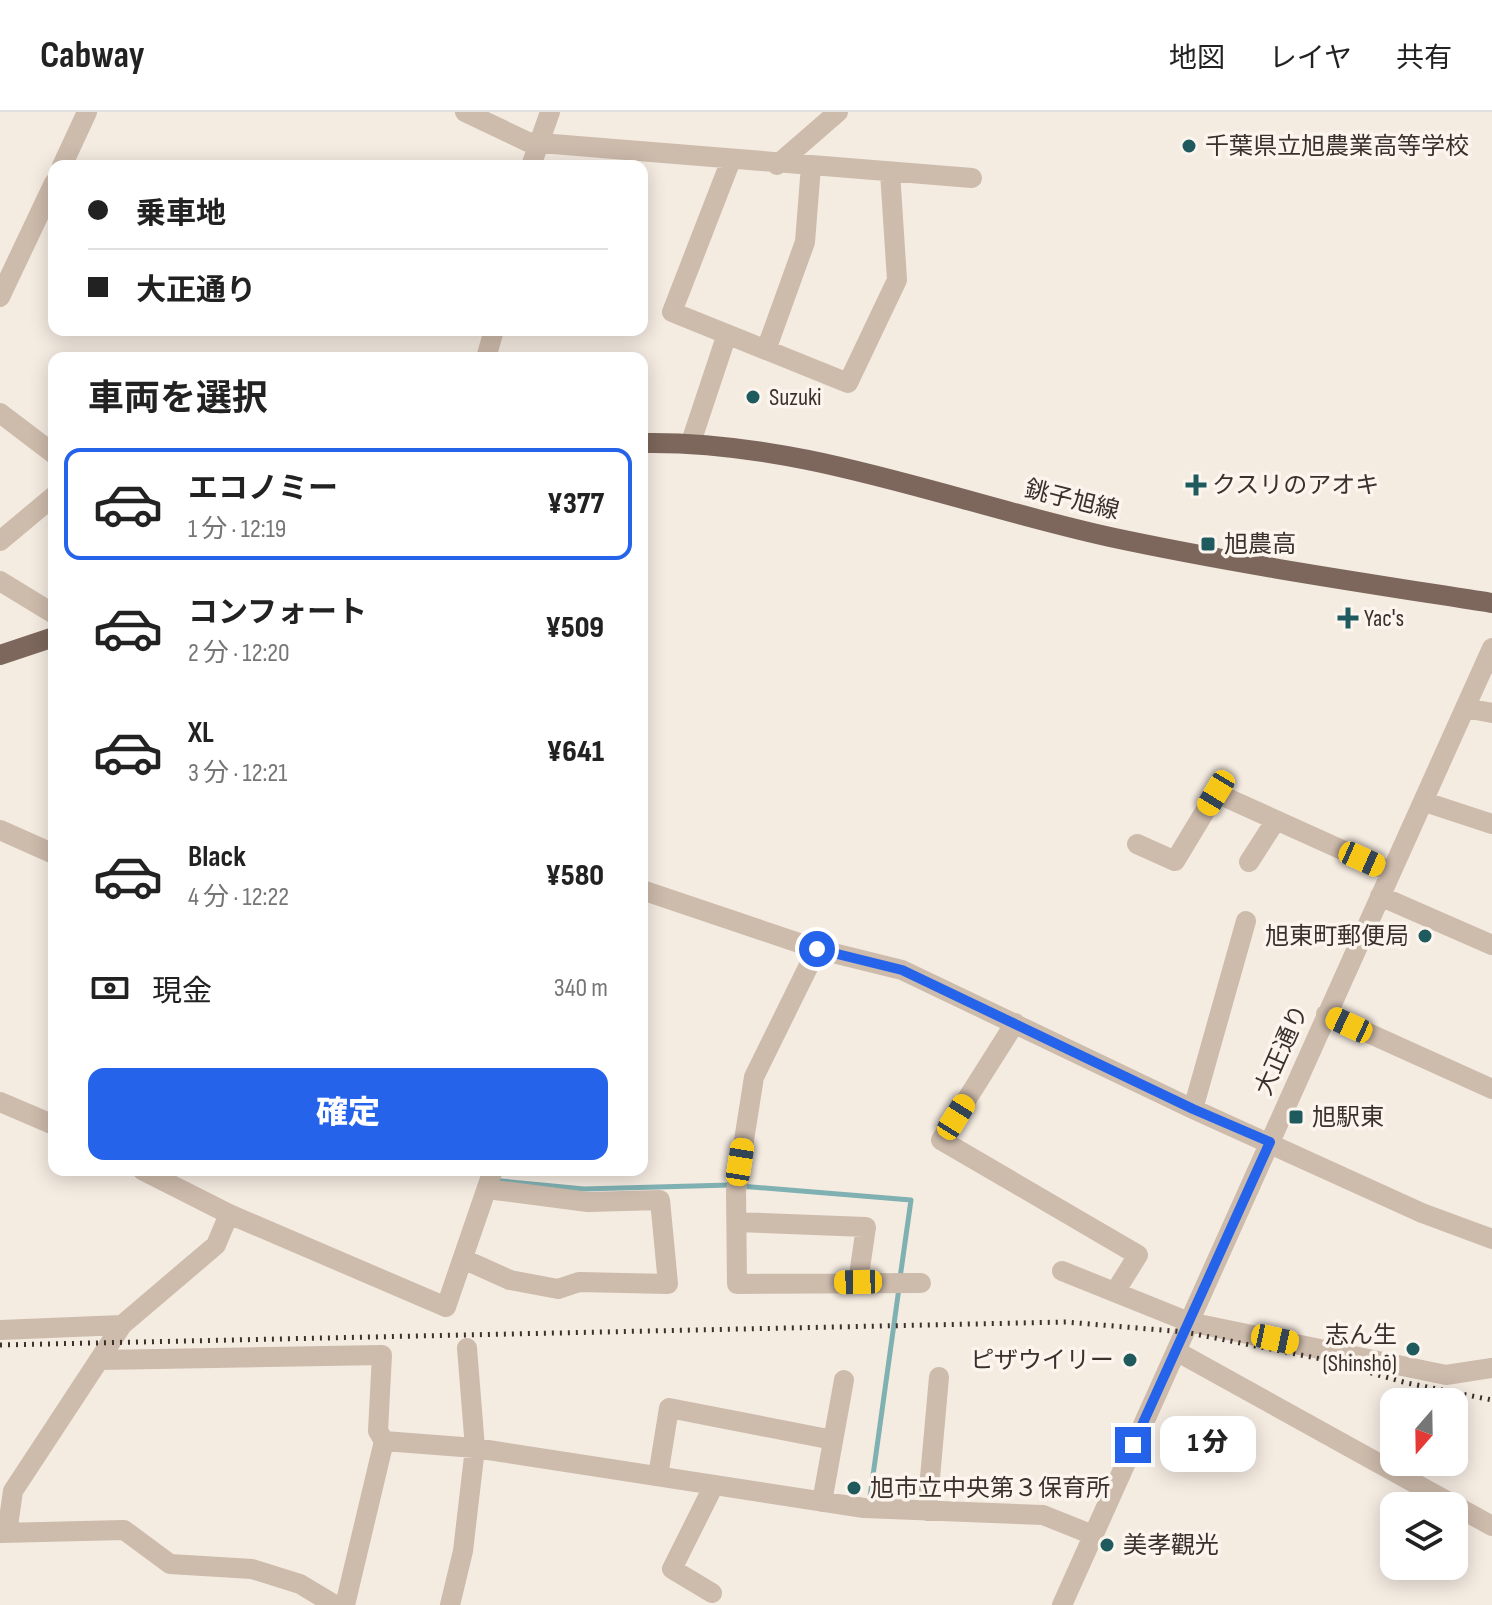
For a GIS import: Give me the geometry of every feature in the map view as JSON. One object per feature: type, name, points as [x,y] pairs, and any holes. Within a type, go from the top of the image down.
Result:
[{"type":"main road","name":"銚子旭線","points":[[648,443],[691,442],[812,460],[1109,536],[1492,603]]},
{"type":"main road","points":[[0,655],[48,639]]},
{"type":"street","points":[[65,160],[87,112]]},
{"type":"street","points":[[465,112],[536,143],[777,165],[972,178]]},
{"type":"street","points":[[532,160],[536,143],[550,112]]},
{"type":"street","points":[[777,165],[838,112]]},
{"type":"street","points":[[731,160],[672,312],[848,383],[897,280],[890,172]]},
{"type":"street","points":[[766,350],[805,242],[811,166]]},
{"type":"street","points":[[0,297],[48,196]]},
{"type":"street","points":[[691,442],[727,334]]},
{"type":"street","points":[[0,413],[48,449]]},
{"type":"street","points":[[0,541],[48,501]]},
{"type":"street","points":[[0,581],[48,610]]},
{"type":"street","name":"大正通り","points":[[1062,1605],[1492,648]]},
{"type":"street","points":[[1465,708],[1492,713]]},
{"type":"street","points":[[1137,844],[1175,861],[1216,793],[1391,872]]},
{"type":"street","points":[[1425,802],[1492,824]]},
{"type":"street","points":[[1249,862],[1276,820]]},
{"type":"street","points":[[0,830],[48,851]]},
{"type":"street","points":[[648,892],[817,949],[902,970],[1193,1109],[1422,1213],[1492,1239]]},
{"type":"street","points":[[1380,896],[1492,945]]},
{"type":"street","points":[[1193,1109],[1246,921]]},
{"type":"street","points":[[817,949],[754,1077],[736,1191],[737,1284],[921,1283]]},
{"type":"street","points":[[1326,1014],[1492,1089]]},
{"type":"street","points":[[1015,1023],[941,1140],[1138,1255],[1115,1292]]},
{"type":"street","points":[[0,1102],[48,1122]]},
{"type":"street","points":[[154,1176],[229,1214],[446,1307],[490,1180],[588,1202],[660,1200],[668,1284],[579,1282],[558,1289],[510,1280],[463,1259]]},
{"type":"street","points":[[229,1214],[216,1245],[122,1325],[13,1491],[4,1533],[124,1530],[170,1564],[252,1569],[300,1584],[335,1605]]},
{"type":"street","points":[[738,1222],[866,1227],[858,1282]]},
{"type":"street","points":[[1062,1271],[1189,1322],[1446,1375],[1492,1368]]},
{"type":"street","points":[[0,1330],[122,1325]]},
{"type":"street","points":[[450,1605],[463,1551],[475,1448],[467,1348]]},
{"type":"street","points":[[1176,1351],[1492,1526]]},
{"type":"street","points":[[99,1360],[382,1355],[378,1431],[384,1441],[345,1605]]},
{"type":"street","points":[[927,1511],[939,1377]]},
{"type":"street","points":[[822,1502],[844,1380]]},
{"type":"street","points":[[658,1476],[669,1408],[833,1440]]},
{"type":"street","points":[[384,1441],[475,1448],[822,1502],[927,1511],[1043,1515],[1093,1535]]},
{"type":"street","points":[[712,1593],[672,1569],[714,1485]]},
{"type":"waterway","points":[[501,1181],[584,1189],[730,1185]]},
{"type":"waterway","points":[[740,1186],[911,1200],[900,1278]]},
{"type":"waterway","points":[[870,1497],[899,1288]]},
{"type":"railway","points":[[0,1345],[1066,1322],[1185,1332],[1321,1359],[1407,1383],[1492,1400]]},
{"type":"place","name":"千葉県立旭農業高等学校","points":[[1189,146]]},
{"type":"place","name":"Suzuki","points":[[753,397]]},
{"type":"place","name":"クスリのアオキ","points":[[1196,485]]},
{"type":"place","name":"旭農高","points":[[1208,544]]},
{"type":"place","name":"Yac's","points":[[1348,618]]},
{"type":"place","name":"旭東町郵便局","points":[[1425,936]]},
{"type":"place","name":"旭駅東","points":[[1296,1117]]},
{"type":"place","name":"志ん生 (Shinshō)","points":[[1413,1349]]},
{"type":"place","name":"ピザウイリー","points":[[1130,1360]]},
{"type":"place","name":"旭市立中央第３保育所","points":[[854,1488]]},
{"type":"place","name":"美孝觀光","points":[[1107,1545]]},
{"type":"route","points":[[817,949],[902,970],[1193,1109],[1270,1142],[1133,1445]]}]
